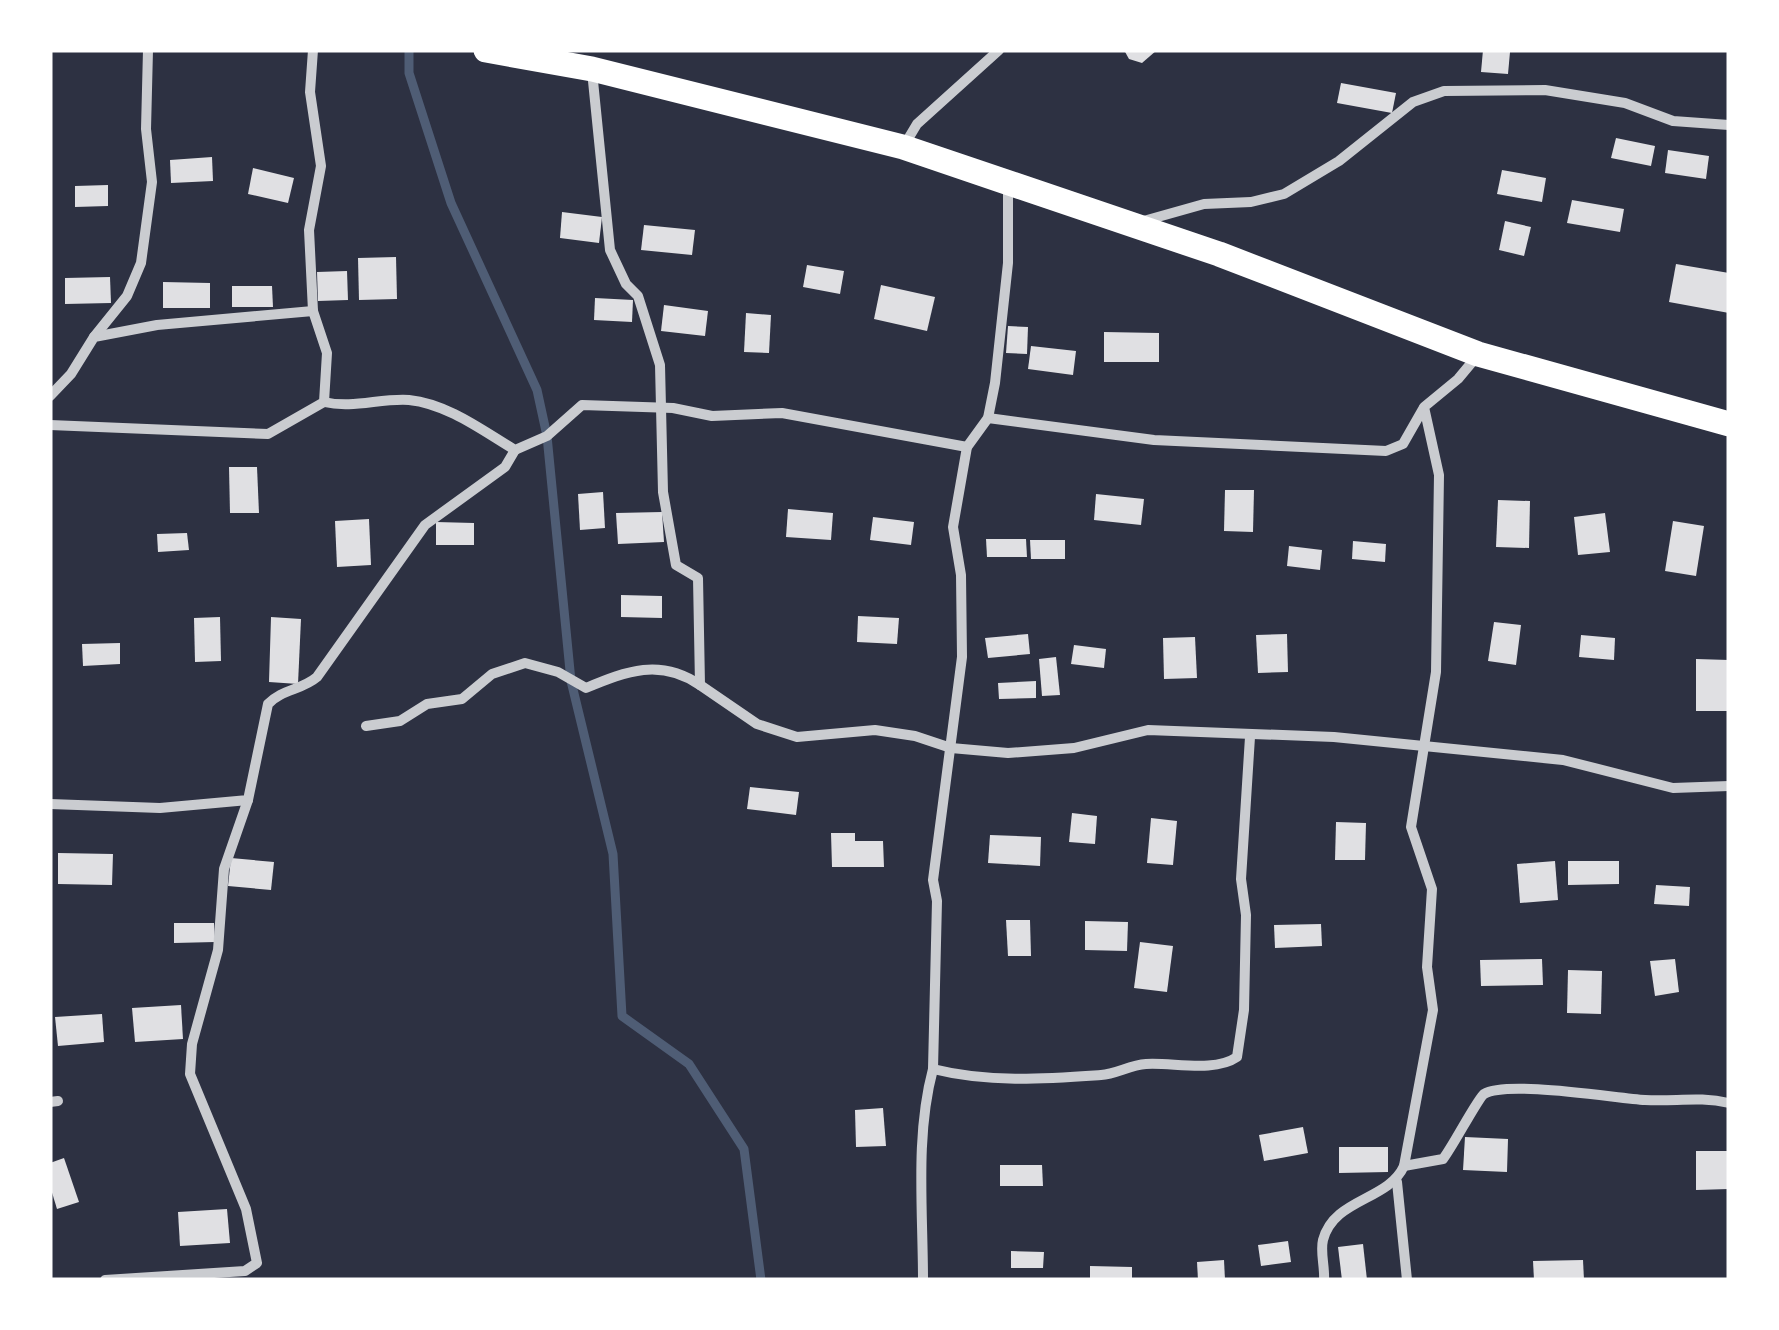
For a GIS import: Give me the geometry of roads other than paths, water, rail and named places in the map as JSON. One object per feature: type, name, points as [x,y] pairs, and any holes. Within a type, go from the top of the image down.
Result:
[{"type":"highway","points":[[486,50],[545,56],[903,147],[1132,224],[1478,354],[1729,424]]},
{"type":"street","points":[[50,396],[71,374],[127,296],[142,262],[152,182],[146,129],[148,50]]},
{"type":"street","points":[[313,50],[310,92],[321,166],[309,230],[312,310],[327,353],[324,402]]},
{"type":"street","points":[[903,147],[917,124],[999,50]]},
{"type":"street","points":[[592,69],[610,250],[626,284],[642,304],[646,330],[660,364],[663,492],[675,558],[681,569],[698,578],[700,685]]},
{"type":"street","points":[[1132,224],[1204,204],[1251,202],[1284,194],[1339,161],[1412,102],[1444,91],[1545,90],[1625,103],[1672,121],[1729,125]]},
{"type":"street","points":[[923,1280],[922,1153],[926,1084],[933,1070],[938,901],[933,880],[962,657],[960,576],[953,527],[967,446],[988,418],[1008,263],[1007,180]]},
{"type":"street","points":[[94,337],[157,325],[312,310]]},
{"type":"street","points":[[988,418],[1154,440],[1386,452],[1403,444],[1424,408],[1478,354]]},
{"type":"street","points":[[50,425],[268,434],[324,402],[342,406],[409,400],[458,416],[515,450]]},
{"type":"street","points":[[104,1280],[245,1271],[256,1263],[246,1209],[190,1074],[192,1044],[218,950],[224,869],[248,800],[268,704],[278,694],[299,689],[318,677],[425,525],[505,467],[515,450],[547,436],[582,405],[664,408],[712,416],[749,411],[812,417],[941,445],[967,446]]},
{"type":"street","points":[[1406,1280],[1396,1182],[1404,1166],[1433,1010],[1426,967],[1432,890],[1410,827],[1436,672],[1440,476],[1424,408]]},
{"type":"street","points":[[366,726],[400,721],[427,704],[462,700],[492,674],[525,663],[558,672],[586,688],[648,668],[684,674],[722,704],[774,731],[808,738],[875,730],[915,736],[950,748],[1008,754],[1060,750],[1148,730],[1250,737],[1334,737],[1562,760],[1673,788],[1729,786]]},
{"type":"street","points":[[933,1070],[963,1079],[1025,1080],[1050,1075],[1103,1075],[1140,1064],[1221,1064],[1237,1057],[1244,1010],[1246,915],[1241,879],[1250,737]]},
{"type":"street","points":[[50,804],[160,808],[248,800]]},
{"type":"street","points":[[1404,1166],[1443,1159],[1465,1130],[1478,1099],[1493,1090],[1572,1091],[1644,1100],[1687,1097],[1729,1103]]},
{"type":"street","points":[[1324,1280],[1323,1241],[1336,1218],[1396,1182]]},
{"type":"waterway","points":[[409,50],[409,73],[451,203],[537,390],[547,436],[571,681],[613,854],[622,1016],[689,1064],[744,1149],[761,1280]]}]
